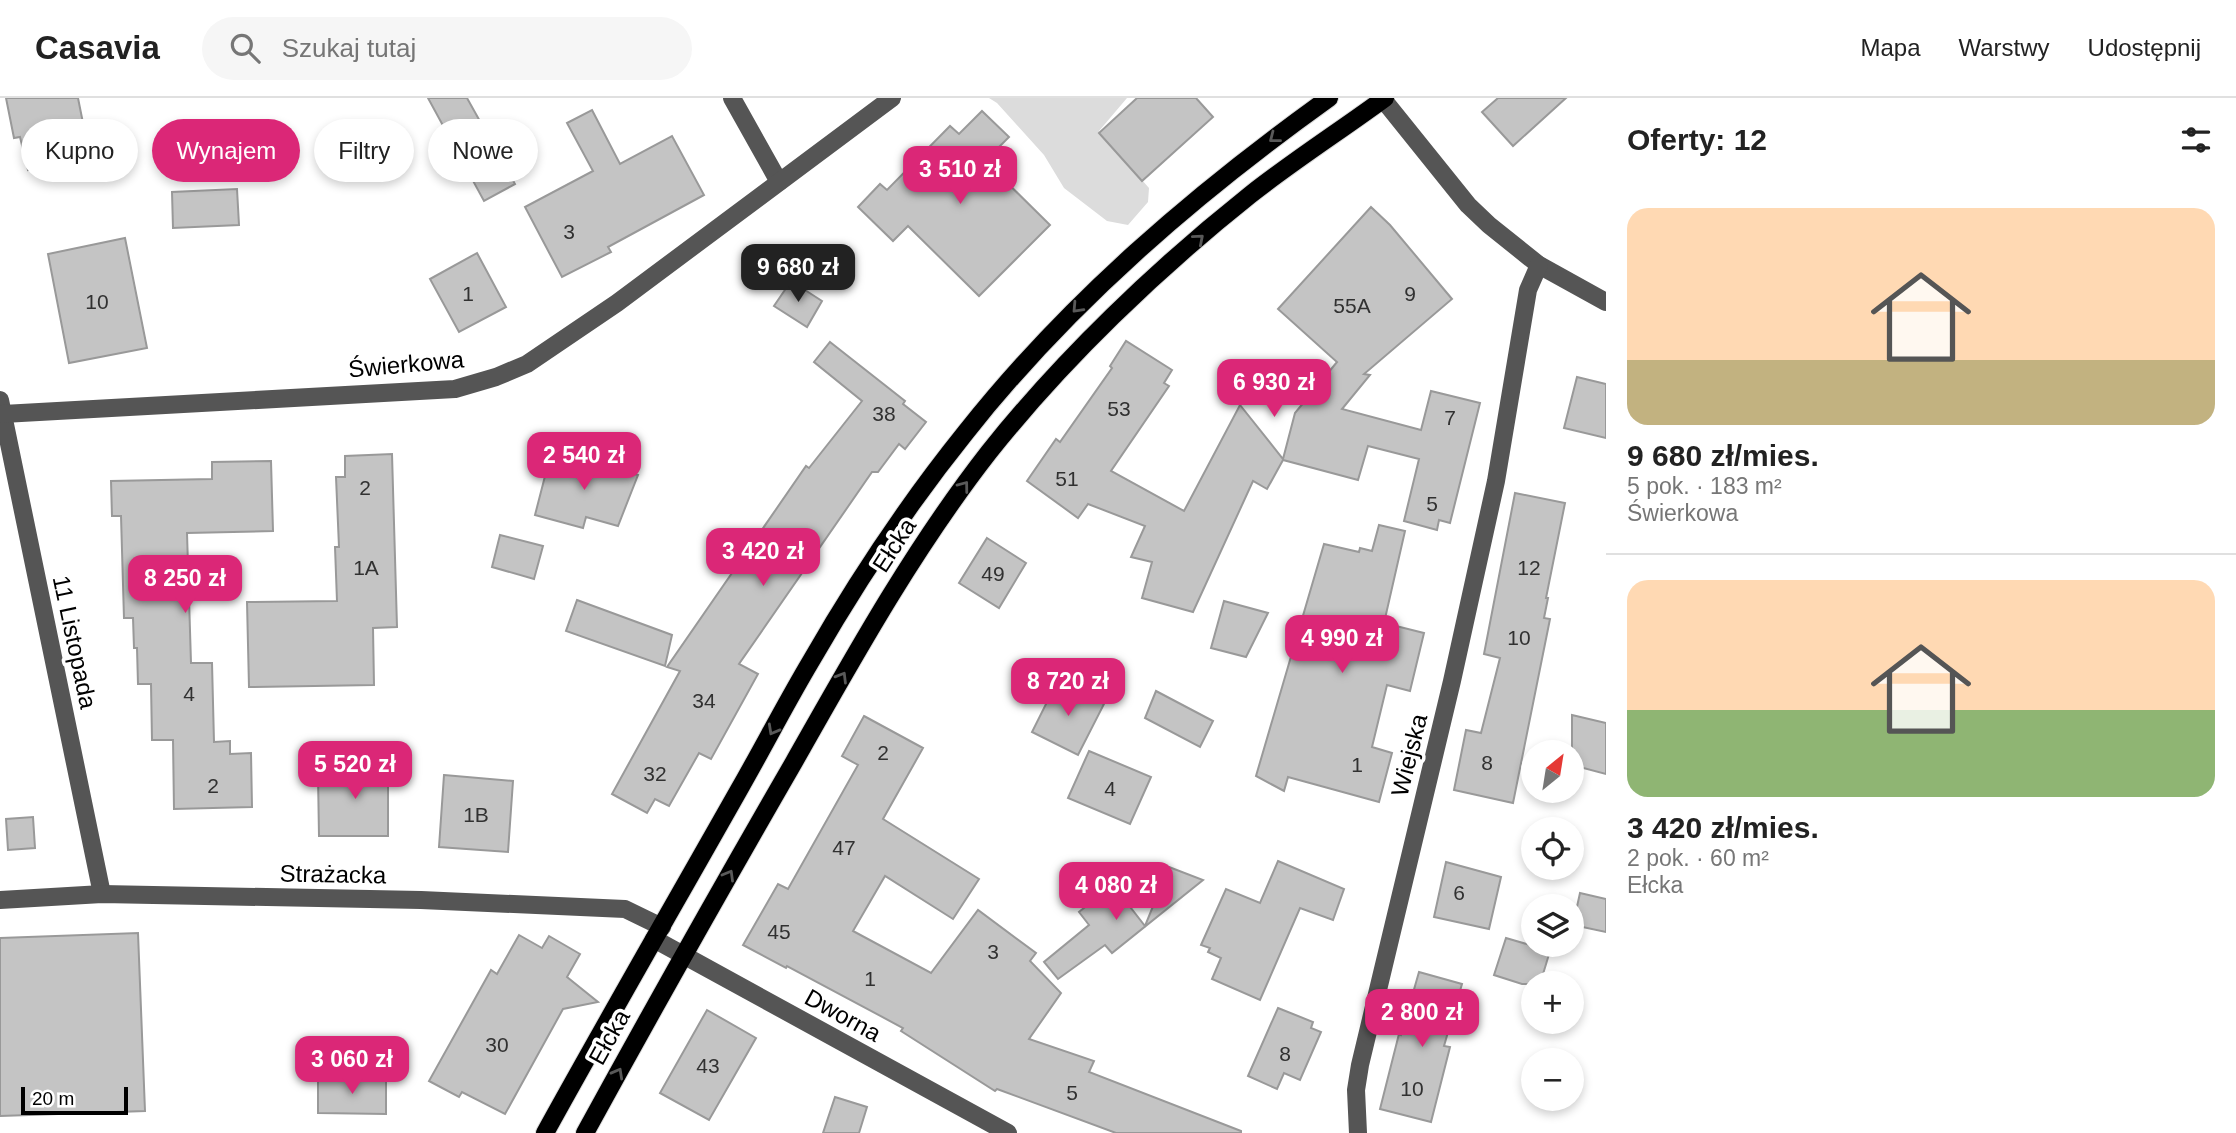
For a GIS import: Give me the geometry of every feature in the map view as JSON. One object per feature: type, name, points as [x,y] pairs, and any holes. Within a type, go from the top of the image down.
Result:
[{"type":"main road","name":"Ełcka","points":[[545,1133],[811,660],[882,545],[925,484],[1028,359],[1088,296],[1231,172],[1329,98]]},
{"type":"main road","name":"Ełcka","points":[[585,1133],[841,679],[912,561],[991,450],[1104,326],[1161,270],[1250,195],[1383,98]]},
{"type":"street","points":[[732,98],[779,182]]},
{"type":"street","name":"Świerkowa","points":[[1,407],[455,389],[496,377],[527,363],[617,303],[892,98]]},
{"type":"street","points":[[1383,98],[1468,205],[1489,225],[1539,265],[1606,302]]},
{"type":"street","name":"Wiejska","points":[[1358,1133],[1356,1090],[1360,1065],[1452,681],[1496,481],[1528,290],[1539,265]]},
{"type":"street","name":"11 Listopada","points":[[1,407],[102,894]]},
{"type":"street","name":"Strażacka","points":[[0,900],[102,894],[421,900],[625,909],[658,933]]},
{"type":"street","name":"Dworna","points":[[658,933],[683,955],[1008,1133]]},
{"type":"shaded area","points":[[989,98],[1127,98],[1099,131],[1149,188],[1148,202],[1128,225],[1107,221],[1064,188],[1044,155],[997,103]]},
{"type":"building","points":[[6,98],[78,98],[82,119],[21,119],[21,141],[20,137],[14,138]]},
{"type":"building","points":[[428,98],[467,98],[479,119],[439,119]]},
{"type":"building","points":[[1137,98],[1196,98],[1213,117],[1142,181],[1099,133]]},
{"type":"building","points":[[1498,98],[1566,98],[1513,146],[1482,112]]},
{"type":"building","points":[[592,110],[620,164],[672,136],[704,195],[608,247],[611,252],[562,277],[525,207],[593,171],[567,123]]},
{"type":"building","points":[[982,111],[1009,137],[985,161],[1050,225],[979,296],[908,226],[893,241],[858,207],[880,184],[887,190],[950,126],[959,134]]},
{"type":"building","points":[[474,182],[514,182],[515,184],[484,201]]},
{"type":"building","points":[[237,189],[239,225],[173,228],[172,192]]},
{"type":"building","points":[[1371,207],[1390,225],[1452,299],[1364,374],[1370,375],[1342,409],[1421,430],[1431,391],[1480,403],[1450,523],[1439,520],[1437,530],[1404,521],[1419,459],[1368,446],[1358,480],[1283,460],[1267,489],[1253,481],[1193,612],[1142,598],[1152,562],[1131,557],[1145,526],[1088,504],[1078,518],[1027,481],[1056,439],[1060,442],[1112,368],[1110,366],[1126,341],[1172,370],[1164,383],[1169,386],[1111,471],[1184,511],[1240,405],[1283,459],[1295,413],[1337,362],[1278,309]]},
{"type":"building","points":[[125,238],[147,348],[69,363],[48,254]]},
{"type":"building","points":[[477,253],[506,307],[459,332],[430,279]]},
{"type":"building","points":[[791,281],[822,301],[807,327],[774,306]]},
{"type":"building","points":[[830,342],[905,401],[903,404],[926,422],[905,449],[899,444],[878,472],[872,472],[739,664],[758,674],[711,759],[699,753],[669,806],[655,799],[647,813],[612,794],[680,671],[667,667],[806,466],[809,468],[862,401],[814,362]]},
{"type":"building","points":[[1577,377],[1606,384],[1606,438],[1564,428]]},
{"type":"building","points":[[551,453],[638,475],[618,526],[586,517],[583,528],[535,515]]},
{"type":"building","points":[[392,454],[397,627],[373,628],[374,685],[249,687],[247,602],[337,601],[335,547],[339,547],[336,477],[345,477],[345,456]]},
{"type":"building","points":[[271,461],[273,531],[187,533],[191,663],[212,663],[214,742],[230,741],[230,754],[251,753],[252,807],[174,809],[173,740],[152,740],[151,684],[138,684],[133,618],[124,618],[121,516],[112,516],[111,481],[212,479],[212,462]]},
{"type":"building","points":[[1515,493],[1565,503],[1546,598],[1544,618],[1550,619],[1526,740],[1521,740],[1521,763],[1513,803],[1454,790],[1466,730],[1481,733],[1500,658],[1484,654]]},
{"type":"building","points":[[1379,525],[1405,531],[1384,623],[1424,633],[1410,691],[1387,685],[1372,747],[1392,753],[1379,802],[1288,777],[1284,791],[1256,776],[1324,544],[1359,552],[1360,548],[1372,551]]},
{"type":"building","points":[[500,535],[543,546],[534,579],[492,567]]},
{"type":"building","points":[[987,538],[1026,563],[999,608],[959,583]]},
{"type":"building","points":[[577,600],[672,635],[665,666],[566,631]]},
{"type":"building","points":[[1224,601],[1268,613],[1246,657],[1211,648]]},
{"type":"building","points":[[1058,680],[1104,704],[1078,755],[1032,732]]},
{"type":"building","points":[[1156,691],[1213,721],[1200,747],[1145,718]]},
{"type":"building","points":[[1572,715],[1606,723],[1606,774],[1584,768],[1584,740],[1572,740]]},
{"type":"building","points":[[864,716],[923,748],[883,819],[979,879],[953,919],[885,876],[853,931],[931,973],[978,910],[1036,953],[1030,961],[1061,993],[1029,1039],[1094,1061],[1089,1072],[1241,1133],[1116,1133],[997,1089],[995,1091],[901,1031],[903,1028],[743,945],[778,884],[788,889],[858,765],[842,756]]},
{"type":"building","points":[[1089,751],[1151,777],[1130,824],[1068,798]]},
{"type":"building","points":[[355,754],[383,755],[383,775],[388,775],[388,836],[319,836],[318,776],[356,775]]},
{"type":"building","points":[[444,775],[513,781],[508,852],[439,847]]},
{"type":"building","points":[[33,817],[35,848],[8,850],[6,819]]},
{"type":"building","points":[[1278,861],[1344,889],[1333,920],[1300,908],[1260,1000],[1212,979],[1221,958],[1208,952],[1210,948],[1201,945],[1226,889],[1260,903]]},
{"type":"building","points":[[1446,862],[1501,877],[1489,929],[1434,917]]},
{"type":"building","points":[[1169,867],[1203,880],[1112,953],[1105,945],[1058,979],[1044,962],[1089,925],[1079,912],[1113,885],[1145,926]]},
{"type":"building","points":[[1580,893],[1606,899],[1606,932],[1584,927],[1584,894]]},
{"type":"building","points":[[138,933],[145,1111],[0,1116],[0,938]]},
{"type":"building","points":[[519,935],[542,948],[549,936],[580,954],[567,977],[598,1002],[563,1009],[505,1114],[462,1092],[459,1097],[429,1081],[491,970],[497,974]]},
{"type":"building","points":[[1506,938],[1521,942],[1521,957],[1548,957],[1544,971],[1521,971],[1521,984],[1494,975]]},
{"type":"building","points":[[1419,972],[1462,984],[1444,1046],[1450,1047],[1431,1122],[1380,1109],[1399,1034],[1401,1035]]},
{"type":"building","points":[[1278,1008],[1313,1022],[1311,1028],[1321,1032],[1300,1080],[1284,1073],[1277,1089],[1248,1076]]},
{"type":"building","points":[[707,1010],[756,1038],[709,1120],[660,1093]]},
{"type":"building","points":[[318,1078],[386,1079],[386,1114],[318,1113]]},
{"type":"building","points":[[835,1097],[867,1107],[859,1133],[823,1133]]}]
